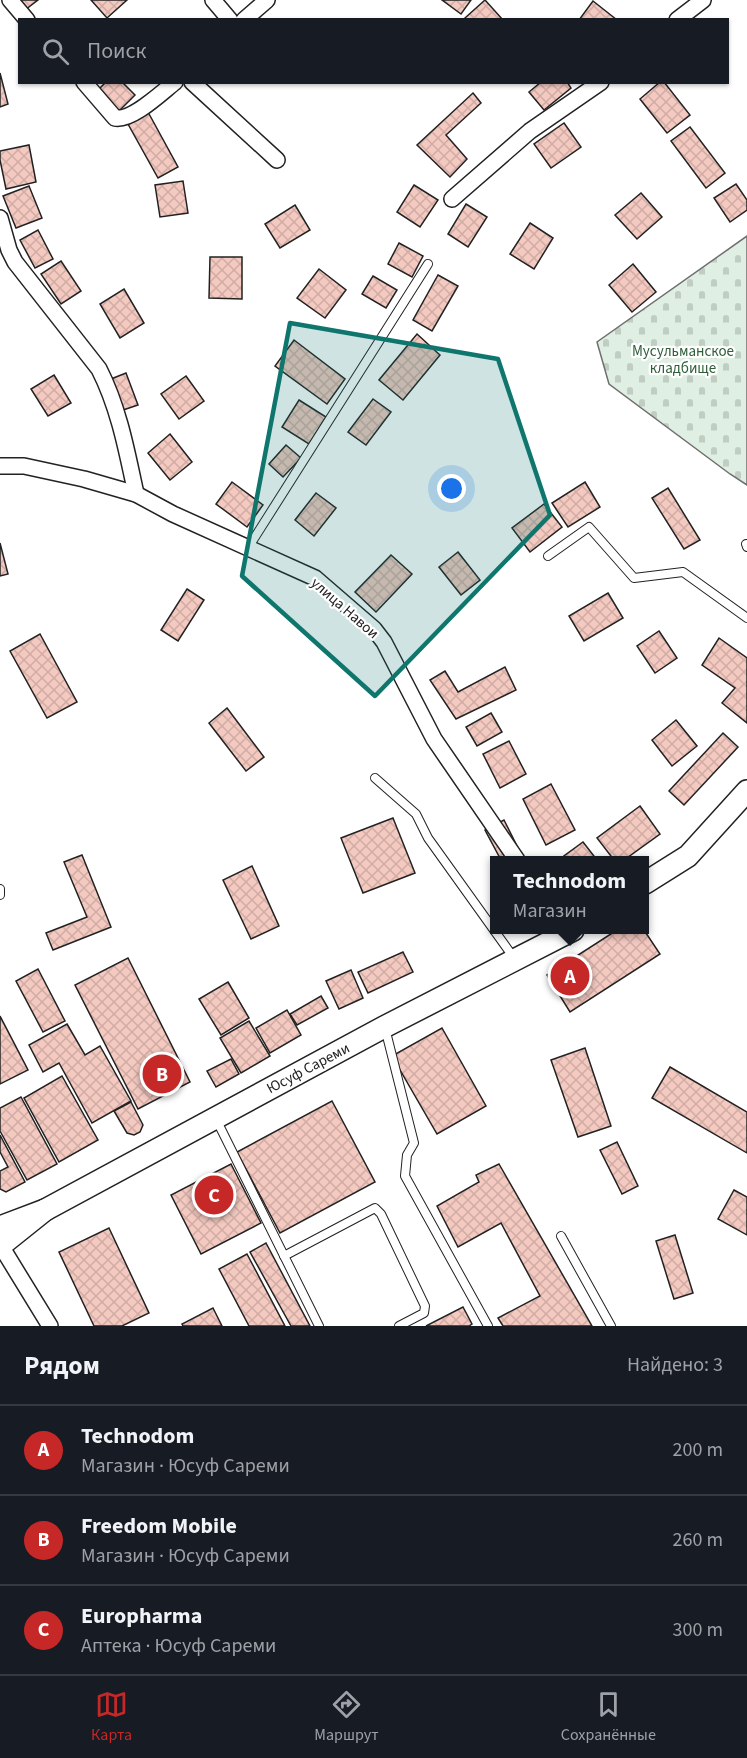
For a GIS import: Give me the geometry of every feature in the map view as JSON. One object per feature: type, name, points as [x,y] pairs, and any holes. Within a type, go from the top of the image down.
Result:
[{"type":"main road","points":[[649,880],[688,856],[747,790]]},
{"type":"main road","name":"Юсуф Сареми","points":[[0,1241],[45,1210],[384,1027],[562,934]]},
{"type":"street","points":[[10,0],[25,18]]},
{"type":"street","points":[[213,0],[229,18]]},
{"type":"street","points":[[246,18],[267,0]]},
{"type":"street","points":[[680,18],[703,0]]},
{"type":"street","points":[[86,84],[115,118],[122,119],[132,115],[172,84]]},
{"type":"street","points":[[194,84],[277,160]]},
{"type":"street","points":[[452,199],[530,131],[598,84]]},
{"type":"street","points":[[0,218],[9,250],[15,262],[99,369],[106,383],[124,438],[136,494]]},
{"type":"street","name":"улица Навои","points":[[0,466],[34,468],[136,494],[173,514],[315,578],[374,629],[384,642],[434,739],[514,856]]},
{"type":"street","points":[[0,1241],[50,1326]]},
{"type":"lane","points":[[248,548],[428,264]]},
{"type":"lane","points":[[548,556],[589,527],[634,578],[683,572],[747,618]]},
{"type":"lane","points":[[375,778],[416,814],[428,838],[490,924]]},
{"type":"lane","points":[[0,889],[0,895]]},
{"type":"lane","points":[[497,934],[515,959]]},
{"type":"lane","points":[[384,1027],[414,1143],[407,1155],[405,1176],[488,1326]]},
{"type":"lane","points":[[216,1118],[319,1326]]},
{"type":"lane","points":[[284,1256],[375,1208],[381,1214],[425,1306],[424,1313],[399,1326]]},
{"type":"lane","points":[[561,1236],[611,1326]]},
{"type":"highlighted area","points":[[290,323],[498,359],[550,515],[375,696],[242,576]]},
{"type":"green space","name":"Мусульманское кладбище","points":[[747,236],[747,485],[609,384],[597,342]]},
{"type":"building","points":[[18,0],[38,0],[25,10]]},
{"type":"building","points":[[91,0],[127,0],[107,18]]},
{"type":"building","points":[[442,0],[471,0],[461,14]]},
{"type":"building","points":[[485,0],[501,18],[465,18]]},
{"type":"building","points":[[593,1],[614,18],[580,18]]},
{"type":"building","points":[[0,73],[8,104],[0,107]]},
{"type":"building","points":[[104,84],[124,84],[135,95],[118,112],[97,91]]},
{"type":"building","points":[[539,84],[568,84],[571,88],[544,110],[529,92]]},
{"type":"building","points":[[658,84],[666,84],[690,115],[667,133],[640,99]]},
{"type":"building","points":[[473,93],[481,103],[446,135],[467,159],[450,177],[417,145]]},
{"type":"building","points":[[148,112],[178,167],[158,178],[128,124]]},
{"type":"building","points":[[564,123],[581,147],[551,168],[534,144]]},
{"type":"building","points":[[690,127],[725,173],[706,188],[671,141]]},
{"type":"building","points":[[29,145],[36,182],[6,189],[0,151]]},
{"type":"building","points":[[183,181],[188,213],[160,217],[155,185]]},
{"type":"building","points":[[736,184],[747,200],[747,210],[730,222],[714,198]]},
{"type":"building","points":[[414,185],[438,200],[420,227],[397,212]]},
{"type":"building","points":[[29,186],[42,218],[16,228],[3,196]]},
{"type":"building","points":[[641,193],[662,217],[637,239],[615,215]]},
{"type":"building","points":[[466,204],[487,217],[468,247],[448,234]]},
{"type":"building","points":[[295,205],[310,230],[280,248],[265,224]]},
{"type":"building","points":[[530,223],[553,238],[534,269],[510,254]]},
{"type":"building","points":[[38,230],[53,259],[35,268],[20,240]]},
{"type":"building","points":[[399,243],[423,256],[412,277],[388,264]]},
{"type":"building","points":[[210,257],[242,257],[242,299],[209,298]]},
{"type":"building","points":[[61,261],[81,291],[61,304],[41,274]]},
{"type":"building","points":[[633,264],[656,292],[632,312],[609,285]]},
{"type":"building","points":[[319,269],[346,290],[325,318],[297,298]]},
{"type":"building","points":[[438,275],[458,286],[432,331],[413,320]]},
{"type":"building","points":[[373,276],[397,290],[386,308],[362,294]]},
{"type":"building","points":[[124,289],[144,323],[120,338],[100,304]]},
{"type":"building","points":[[417,334],[440,355],[403,400],[379,380]]},
{"type":"building","points":[[294,340],[345,379],[327,404],[275,366]]},
{"type":"building","points":[[126,373],[138,405],[123,410],[111,379]]},
{"type":"building","points":[[54,375],[71,403],[48,416],[31,389]]},
{"type":"building","points":[[186,376],[204,401],[179,419],[161,394]]},
{"type":"building","points":[[373,399],[391,412],[366,445],[348,432]]},
{"type":"building","points":[[299,400],[326,417],[309,444],[282,427]]},
{"type":"building","points":[[170,434],[192,462],[170,480],[148,453]]},
{"type":"building","points":[[286,445],[301,458],[283,477],[269,464]]},
{"type":"building","points":[[232,482],[263,505],[247,527],[216,504]]},
{"type":"building","points":[[585,482],[600,507],[568,527],[552,503]]},
{"type":"building","points":[[668,488],[700,540],[684,549],[652,498]]},
{"type":"building","points":[[316,493],[336,508],[314,536],[295,520]]},
{"type":"building","points":[[544,504],[562,527],[530,552],[512,528]]},
{"type":"building","points":[[0,543],[8,574],[0,576]]},
{"type":"building","points":[[458,552],[480,580],[461,595],[439,567]]},
{"type":"building","points":[[391,555],[412,574],[376,612],[355,592]]},
{"type":"building","points":[[187,589],[204,600],[178,641],[161,630]]},
{"type":"building","points":[[608,593],[623,618],[584,641],[569,616]]},
{"type":"building","points":[[659,631],[677,658],[655,673],[637,646]]},
{"type":"building","points":[[40,634],[77,702],[47,718],[10,651]]},
{"type":"building","points":[[719,638],[747,658],[747,723],[722,703],[735,688],[702,665]]},
{"type":"building","points":[[505,667],[516,690],[456,719],[430,680],[445,671],[458,692]]},
{"type":"building","points":[[227,708],[264,757],[246,771],[209,723]]},
{"type":"building","points":[[491,713],[502,732],[477,746],[466,727]]},
{"type":"building","points":[[676,720],[697,746],[672,766],[652,740]]},
{"type":"building","points":[[723,733],[738,747],[684,805],[669,791]]},
{"type":"building","points":[[509,741],[526,774],[500,788],[483,754]]},
{"type":"building","points":[[551,784],[575,830],[546,845],[523,799]]},
{"type":"building","points":[[640,806],[660,834],[630,856],[611,856],[597,838]]},
{"type":"building","points":[[393,818],[415,873],[363,893],[341,838]]},
{"type":"building","points":[[504,820],[522,856],[499,856],[485,830]]},
{"type":"building","points":[[583,842],[594,856],[564,856]]},
{"type":"building","points":[[82,855],[111,927],[53,950],[46,933],[87,917],[64,862]]},
{"type":"building","points":[[252,866],[279,926],[251,939],[223,880]]},
{"type":"building","points":[[611,934],[647,934],[660,954],[570,1012],[547,975]]},
{"type":"building","points":[[403,952],[413,972],[368,993],[358,972]]},
{"type":"building","points":[[128,958],[190,1082],[138,1109],[75,985]]},
{"type":"building","points":[[38,969],[65,1021],[43,1032],[16,981]]},
{"type":"building","points":[[351,970],[363,998],[339,1009],[326,981]]},
{"type":"building","points":[[228,982],[249,1018],[221,1035],[199,999]]},
{"type":"building","points":[[321,996],[328,1008],[297,1025],[290,1014]]},
{"type":"building","points":[[287,1010],[301,1035],[270,1053],[256,1028]]},
{"type":"building","points":[[0,1016],[28,1070],[0,1084]]},
{"type":"building","points":[[249,1021],[270,1056],[241,1073],[220,1038]]},
{"type":"building","points":[[67,1024],[85,1055],[100,1046],[131,1101],[92,1123],[59,1063],[43,1072],[29,1045]]},
{"type":"building","points":[[442,1028],[486,1106],[437,1134],[392,1056]]},
{"type":"building","points":[[585,1048],[611,1126],[578,1137],[551,1060]]},
{"type":"building","points":[[231,1059],[239,1074],[216,1087],[207,1071]]},
{"type":"building","points":[[670,1067],[747,1112],[747,1153],[652,1098]]},
{"type":"building","points":[[62,1076],[98,1140],[59,1162],[24,1098]]},
{"type":"building","points":[[21,1097],[57,1164],[27,1180],[0,1131],[0,1108]]},
{"type":"building","points":[[332,1101],[375,1182],[280,1233],[237,1152]]},
{"type":"building","points":[[131,1102],[143,1125],[140,1132],[134,1135],[127,1133],[114,1111]]},
{"type":"building","points":[[0,1135],[25,1182],[6,1192],[0,1189],[0,1171],[8,1167],[0,1152]]},
{"type":"building","points":[[617,1142],[638,1186],[622,1194],[600,1150]]},
{"type":"building","points":[[231,1164],[261,1223],[201,1254],[171,1195]]},
{"type":"building","points":[[499,1164],[592,1326],[503,1326],[498,1318],[540,1296],[501,1223],[458,1247],[437,1206],[479,1182],[476,1175]]},
{"type":"building","points":[[734,1190],[747,1197],[747,1235],[718,1219]]},
{"type":"building","points":[[109,1228],[149,1313],[122,1326],[94,1326],[59,1252]]},
{"type":"building","points":[[675,1235],[693,1293],[674,1299],[656,1241]]},
{"type":"building","points":[[266,1243],[310,1326],[291,1326],[250,1252]]},
{"type":"building","points":[[247,1254],[285,1326],[249,1326],[219,1269]]},
{"type":"building","points":[[463,1307],[472,1324],[469,1326],[426,1326]]},
{"type":"building","points":[[213,1308],[222,1326],[183,1326],[182,1324]]},
{"type":"place","name":"Technodom","points":[[570,976]]},
{"type":"place","name":"Freedom Mobile","points":[[162,1074]]},
{"type":"place","name":"Europharma","points":[[214,1195]]}]
